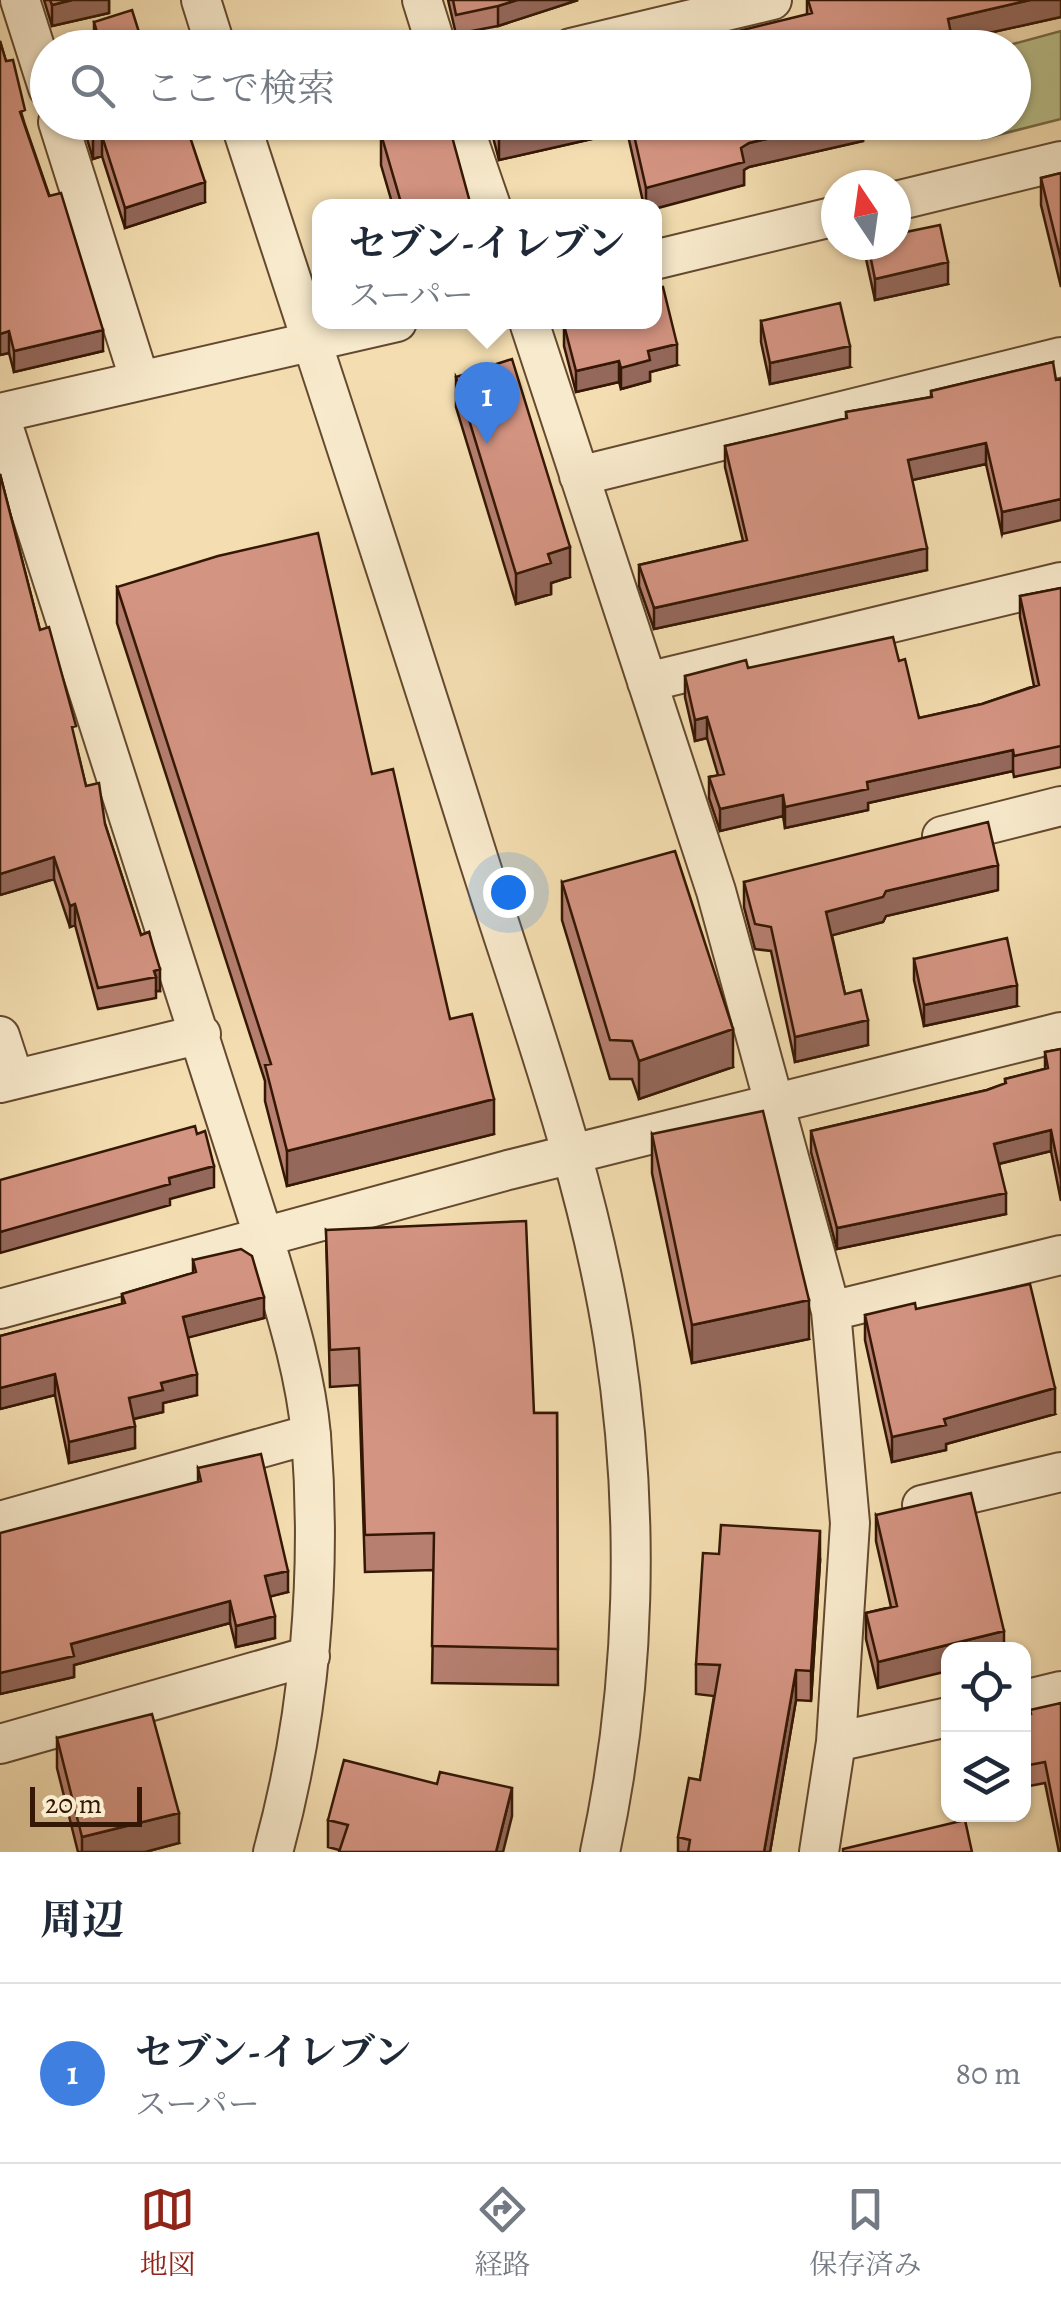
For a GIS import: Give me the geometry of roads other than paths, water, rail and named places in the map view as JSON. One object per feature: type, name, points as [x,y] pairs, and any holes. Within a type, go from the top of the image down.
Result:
[{"type":"street","points":[[20,0],[30,31]]},
{"type":"street","points":[[201,0],[210,30]]},
{"type":"street","points":[[422,0],[431,30]]},
{"type":"street","points":[[608,30],[638,15],[772,0]]},
{"type":"street","points":[[64,140],[139,378]]},
{"type":"street","points":[[246,140],[569,1155],[614,1344],[628,1532],[628,1669],[615,1784],[600,1852]]},
{"type":"street","points":[[468,140],[489,199]]},
{"type":"street","points":[[911,197],[1061,161]]},
{"type":"street","points":[[662,258],[821,220]]},
{"type":"street","points":[[273,1852],[288,1797],[310,1656],[311,1434],[290,1328],[263,1235],[0,414],[139,378],[368,329]]},
{"type":"street","points":[[531,329],[716,891],[831,1311],[850,1523],[836,1742],[818,1852]]},
{"type":"street","points":[[579,476],[1061,356]]},
{"type":"street","points":[[648,682],[1061,582]]},
{"type":"street","points":[[908,844],[1061,806]]},
{"type":"street","points":[[716,891],[754,882]]},
{"type":"street","points":[[0,1308],[569,1155],[1061,1032]]},
{"type":"street","points":[[0,1036],[7,1081],[200,1034]]},
{"type":"street","points":[[831,1311],[1061,1255]]},
{"type":"street","points":[[0,1520],[311,1434]]},
{"type":"street","points":[[850,1523],[1061,1472]]},
{"type":"street","points":[[0,1744],[310,1656]]},
{"type":"street","points":[[1031,1698],[1061,1691]]},
{"type":"street","points":[[836,1742],[941,1719]]},
{"type":"place","name":"セブン-イレブン","points":[[487,444]]}]
